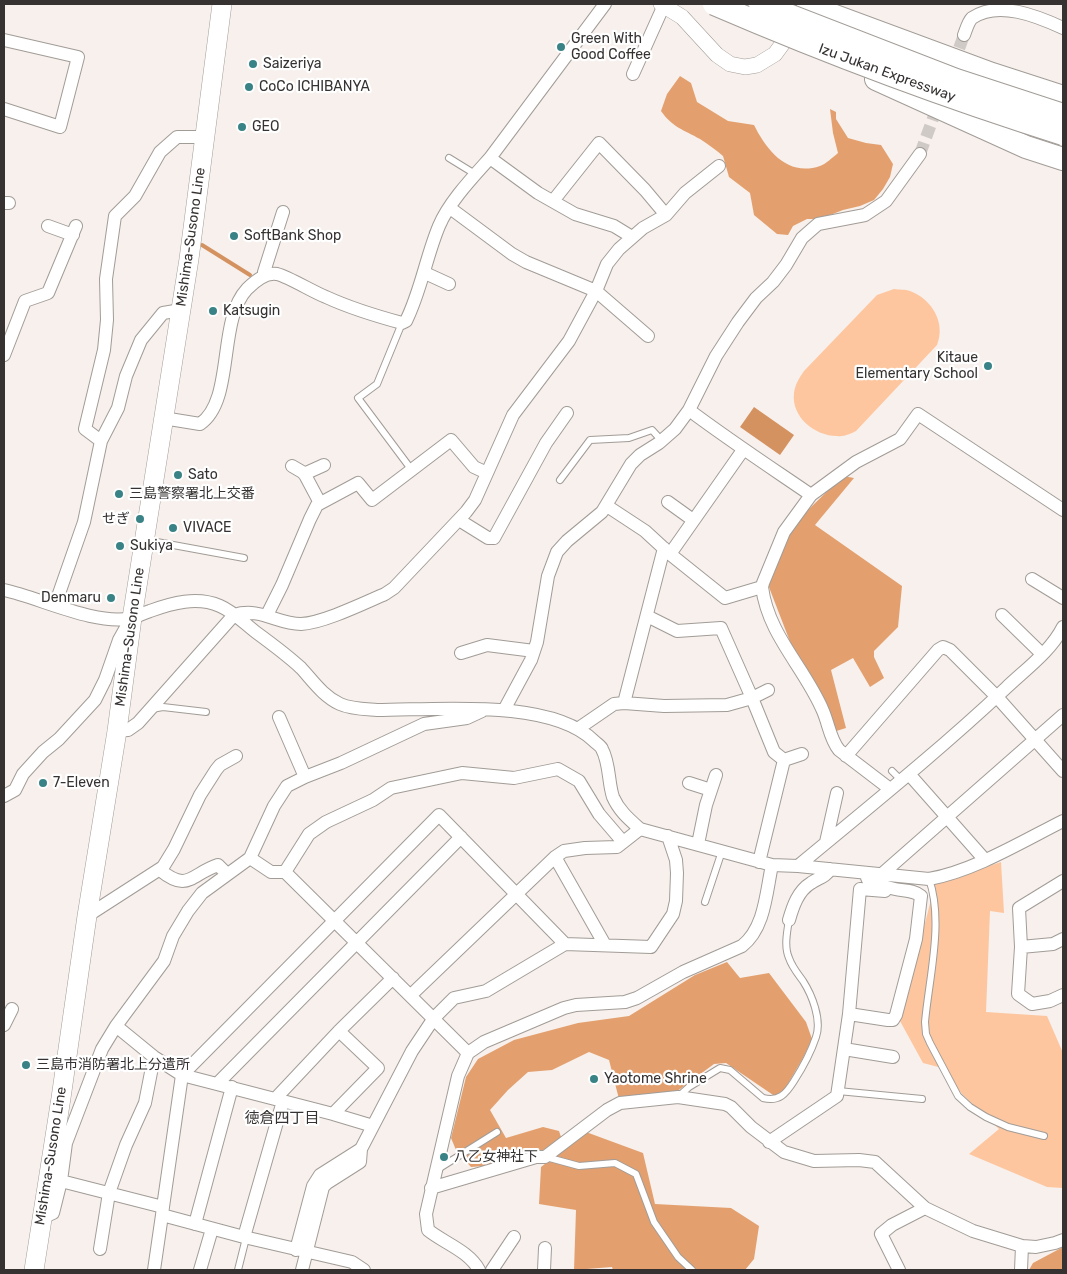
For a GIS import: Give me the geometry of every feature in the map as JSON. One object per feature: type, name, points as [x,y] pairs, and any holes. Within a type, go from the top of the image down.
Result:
[{"type":"highway","name":"Izu Jukan Expressway","points":[[714,4],[788,36],[872,68],[1004,116],[1063,134]]},
{"type":"highway","name":"Izu Jukan Expressway","points":[[760,4],[956,80],[1063,115]]},
{"type":"highway","points":[[806,7],[907,75],[969,121]]},
{"type":"highway","points":[[806,7],[1063,98]]},
{"type":"highway","points":[[786,39],[1026,147],[1063,159]]},
{"type":"main road","name":"Mishima-Susono Line","points":[[34,1270],[87,916],[118,731],[144,540],[190,259],[222,4]]},
{"type":"main road","points":[[704,4],[786,39]]},
{"type":"street","points":[[163,418],[200,424],[208,416],[220,387],[229,331],[237,307],[248,288],[264,276],[277,274],[349,307],[402,323],[406,321],[425,273],[439,226],[450,208],[475,174],[490,158],[605,4]]},
{"type":"street","points":[[633,74],[662,4],[682,17],[717,55],[730,64],[745,67],[758,65],[776,54],[806,7]]},
{"type":"street","points":[[964,36],[971,19],[985,6],[1020,11],[1042,18],[1063,28]]},
{"type":"street","points":[[4,40],[78,57],[60,127],[4,109]]},
{"type":"street","points":[[101,441],[85,429],[104,350],[107,320],[106,279],[115,216],[135,196],[160,152],[177,137],[204,137]]},
{"type":"street","points":[[553,201],[599,143],[645,190],[666,215]]},
{"type":"street","points":[[504,710],[534,651],[548,576],[552,561],[557,552],[607,506],[631,464],[640,454],[662,441],[675,429],[689,410],[716,356],[738,322],[756,298],[782,271],[802,238],[818,224],[865,215],[886,201],[920,154]]},
{"type":"street","points":[[490,158],[538,194],[575,214],[614,226],[632,237]]},
{"type":"street","points":[[118,731],[128,730],[133,727],[151,709],[234,615],[248,612],[267,615],[292,623],[311,623],[385,594],[394,588],[459,520],[475,500],[513,415],[569,341],[596,291],[607,264],[632,237],[643,228],[666,215],[685,193],[719,166]]},
{"type":"street","points":[[450,208],[512,254],[526,262],[596,291],[648,336]]},
{"type":"street","points":[[264,276],[283,212]]},
{"type":"street","points":[[4,355],[25,301],[48,293],[75,230],[48,226]]},
{"type":"street","points":[[425,273],[449,284]]},
{"type":"street","points":[[55,605],[84,522],[101,441],[118,408],[126,376],[141,340],[163,313],[181,310]]},
{"type":"street","points":[[689,410],[743,450],[811,495]]},
{"type":"street","points":[[459,520],[488,538],[494,538],[546,443],[567,413]]},
{"type":"street","points":[[890,789],[846,756],[833,742],[823,712],[766,612],[762,587],[784,532],[811,495],[856,462],[900,439],[918,414],[1063,510]]},
{"type":"street","points":[[267,615],[286,578],[310,519],[320,503],[358,483],[372,500],[451,440],[474,467],[487,473]]},
{"type":"street","points":[[624,703],[647,616],[667,551],[693,520],[743,450]]},
{"type":"street","points":[[304,474],[324,465]]},
{"type":"street","points":[[292,466],[304,474],[320,503]]},
{"type":"street","points":[[668,502],[693,520]]},
{"type":"street","points":[[607,506],[645,531],[725,598],[762,587]]},
{"type":"street","points":[[1032,579],[1063,598]]},
{"type":"street","points":[[4,590],[79,613],[105,618],[132,618],[162,606],[184,602],[211,603],[222,607],[234,615],[288,656],[320,689],[341,705],[356,709],[377,710],[504,710],[551,718],[579,728],[602,749],[610,774],[613,797],[624,815],[640,829],[772,866],[798,866],[929,880],[985,860],[1063,821]]},
{"type":"street","points":[[1002,615],[1042,654]]},
{"type":"street","points":[[647,616],[677,632],[720,628],[774,752],[784,760]]},
{"type":"street","points":[[4,796],[15,790],[22,774],[43,752],[59,739],[95,700],[105,680],[118,640],[132,618]]},
{"type":"street","points":[[798,866],[890,789],[901,775],[997,697],[1050,646],[1063,627]]},
{"type":"street","points":[[461,653],[488,645],[534,651]]},
{"type":"street","points":[[846,756],[938,650],[944,647],[950,650],[997,697],[1063,771]]},
{"type":"street","points":[[579,728],[614,704],[664,706],[727,705],[752,698],[768,690]]},
{"type":"street","points":[[42,1218],[53,1213],[62,1182],[66,1144],[102,1049],[116,1026],[130,1010],[164,961],[173,936],[188,911],[202,893],[250,858],[274,806],[287,786],[424,724],[467,718],[484,710]]},
{"type":"street","points":[[882,874],[1063,715]]},
{"type":"street","points":[[279,717],[305,777]]},
{"type":"street","points":[[784,760],[802,754]]},
{"type":"street","points":[[87,916],[160,870],[174,849],[200,795],[216,770],[220,765],[236,756]]},
{"type":"street","points":[[759,862],[784,760]]},
{"type":"street","points":[[285,872],[310,834],[326,822],[373,800],[391,788],[462,773],[514,778],[558,769],[580,781],[599,814],[623,842]]},
{"type":"street","points":[[698,844],[710,790],[716,775]]},
{"type":"street","points":[[901,775],[947,817],[985,860]]},
{"type":"street","points":[[689,783],[710,790]]},
{"type":"street","points":[[826,842],[837,793]]},
{"type":"street","points":[[154,1270],[182,1075],[439,815],[565,944]]},
{"type":"street","points":[[412,995],[555,856],[564,851],[617,847],[640,829]]},
{"type":"street","points":[[302,1270],[301,1251],[313,1186],[318,1176],[362,1149],[412,1050],[434,1018],[454,998],[486,991],[565,944],[651,947],[673,914],[676,902],[676,860],[668,836]]},
{"type":"street","points":[[217,1084],[461,837]]},
{"type":"street","points":[[555,856],[605,945]]},
{"type":"street","points":[[250,858],[271,872],[285,872],[412,995],[468,1053]]},
{"type":"street","points":[[160,870],[172,879],[183,882],[218,864],[227,874]]},
{"type":"street","points":[[479,1270],[470,1258],[428,1230],[426,1214],[430,1188],[458,1076],[468,1053],[484,1042],[564,1008],[576,1005],[625,1002],[638,998],[683,972],[742,946],[750,940],[756,931],[772,866]]},
{"type":"street","points":[[789,920],[793,906],[805,887],[827,874],[830,869]]},
{"type":"street","points":[[849,1014],[893,1020],[896,1015],[914,945],[922,900],[921,896],[917,893],[893,889],[868,880],[865,873]]},
{"type":"street","points":[[1063,881],[1019,908],[1021,947],[1018,994],[1032,1004],[1050,1001],[1063,994]]},
{"type":"street","points":[[769,1142],[837,1096],[849,1014],[860,889],[900,892],[902,890]]},
{"type":"street","points":[[1021,947],[1053,944],[1063,939]]},
{"type":"street","points":[[245,1238],[279,1100],[340,1031],[393,978]]},
{"type":"street","points":[[4,1025],[12,1009]]},
{"type":"street","points":[[116,1026],[154,1057],[182,1075],[373,1126]]},
{"type":"street","points":[[333,1114],[378,1068],[340,1031]]},
{"type":"street","points":[[844,1050],[893,1057]]},
{"type":"street","points":[[100,1248],[109,1193],[126,1146],[145,1103],[154,1057]]},
{"type":"street","points":[[195,1224],[232,1087]]},
{"type":"street","points":[[430,1188],[536,1157],[545,1157],[601,1114],[620,1103],[678,1097],[725,1104],[769,1142],[784,1152],[814,1161],[859,1160],[875,1162],[924,1208],[973,1232],[1022,1246],[1036,1247],[1063,1240]]},
{"type":"street","points":[[62,1182],[109,1193],[212,1229],[352,1262],[364,1270]]},
{"type":"street","points":[[899,1270],[881,1234],[892,1225],[924,1208]]},
{"type":"street","points":[[200,1270],[212,1229]]},
{"type":"street","points":[[492,1270],[514,1237]]},
{"type":"street","points":[[1021,1270],[1022,1246]]},
{"type":"street","points":[[544,1270],[545,1248]]},
{"type":"lane","points":[[449,158],[475,174]]},
{"type":"lane","points":[[402,323],[376,384],[358,398],[411,469]]},
{"type":"lane","points":[[560,480],[590,440],[629,438],[652,430],[662,441]]},
{"type":"lane","points":[[144,540],[244,558]]},
{"type":"lane","points":[[151,709],[164,707],[206,712]]},
{"type":"lane","points":[[705,902],[722,851]]},
{"type":"lane","points":[[929,880],[934,897],[936,928],[925,1022],[926,1034],[930,1043],[958,1096],[970,1107],[1008,1127],[1044,1136]]},
{"type":"lane","points":[[678,1097],[689,1087],[720,1068],[730,1070],[763,1098],[770,1100],[778,1099],[791,1085],[817,1036],[817,1024],[809,992],[788,958],[786,948],[789,920]]},
{"type":"lane","points":[[838,1091],[922,1099]]},
{"type":"lane","points":[[435,1171],[497,1132]]},
{"type":"lane","points":[[545,1157],[578,1166],[615,1163],[636,1174],[654,1222],[678,1257],[692,1270]]},
{"type":"lane","points":[[238,1270],[245,1238]]},
{"type":"shaded area","points":[[680,76],[691,83],[697,102],[728,121],[754,125],[772,152],[788,165],[798,168],[820,166],[838,153],[830,109],[836,112],[836,119],[848,138],[881,145],[893,164],[890,177],[874,200],[820,219],[807,219],[793,226],[788,235],[777,234],[754,215],[750,193],[729,177],[723,156],[703,141],[674,125],[661,111],[667,94]]},
{"type":"shaded area","points":[[894,289],[910,291],[931,306],[940,328],[937,345],[856,431],[840,436],[821,433],[813,429],[806,424],[796,410],[794,393],[799,379],[804,371],[877,295]]},
{"type":"shaded area","points":[[754,407],[794,435],[780,455],[740,427]]},
{"type":"shaded area","points":[[843,476],[854,478],[815,525],[902,586],[898,627],[874,651],[874,657],[884,678],[870,687],[853,658],[831,670],[846,728],[830,733],[794,652],[767,582],[792,530],[810,508]]},
{"type":"shaded area","points":[[1001,862],[1004,913],[990,911],[986,1012],[1047,1016],[1063,1053],[1063,1188],[1047,1187],[969,1154],[999,1129],[962,1094],[942,1068],[923,1063],[900,1021],[935,884]]},
{"type":"shaded area","points":[[727,962],[740,978],[769,973],[806,1022],[812,1039],[779,1099],[726,1063],[714,1064],[676,1092],[619,1099],[609,1060],[589,1052],[552,1070],[528,1072],[490,1110],[506,1138],[543,1127],[559,1131],[562,1140],[534,1155],[496,1165],[471,1167],[456,1150],[451,1138],[466,1077],[478,1059],[514,1040],[578,1023],[629,1016],[695,975]]},
{"type":"shaded area","points":[[586,1132],[643,1153],[655,1204],[731,1208],[759,1226],[754,1259],[745,1270],[613,1270],[612,1267],[574,1270],[576,1210],[539,1204],[541,1167]]},
{"type":"shaded area","points":[[1063,1247],[1063,1270],[1029,1270],[1033,1263]]},
{"type":"waterway","points":[[202,245],[250,275]]},
{"type":"tunnel","points":[[953,65],[964,35]]},
{"type":"tunnel","points":[[920,154],[939,102]]},
{"type":"place","name":"Green With Good Coffee","points":[[561,47]]},
{"type":"place","name":"Saizeriya","points":[[253,64]]},
{"type":"place","name":"CoCo ICHIBANYA","points":[[249,87]]},
{"type":"place","name":"GEO","points":[[242,127]]},
{"type":"place","name":"SoftBank Shop","points":[[234,236]]},
{"type":"place","name":"Katsugin","points":[[213,311]]},
{"type":"place","name":"Kitaue Elementary School","points":[[988,366]]},
{"type":"place","name":"Sato","points":[[178,475]]},
{"type":"place","name":"三島警察署北上交番","points":[[119,494]]},
{"type":"place","name":"せぎ","points":[[140,519]]},
{"type":"place","name":"VIVACE","points":[[173,528]]},
{"type":"place","name":"Sukiya","points":[[120,546]]},
{"type":"place","name":"Denmaru","points":[[111,598]]},
{"type":"place","name":"7-Eleven","points":[[43,783]]},
{"type":"place","name":"三島市消防署北上分遣所","points":[[26,1065]]},
{"type":"place","name":"Yaotome Shrine","points":[[594,1079]]},
{"type":"place","name":"八乙女神社下","points":[[444,1157]]},
{"type":"district","name":"徳倉四丁目","points":[[282,1119]]}]
